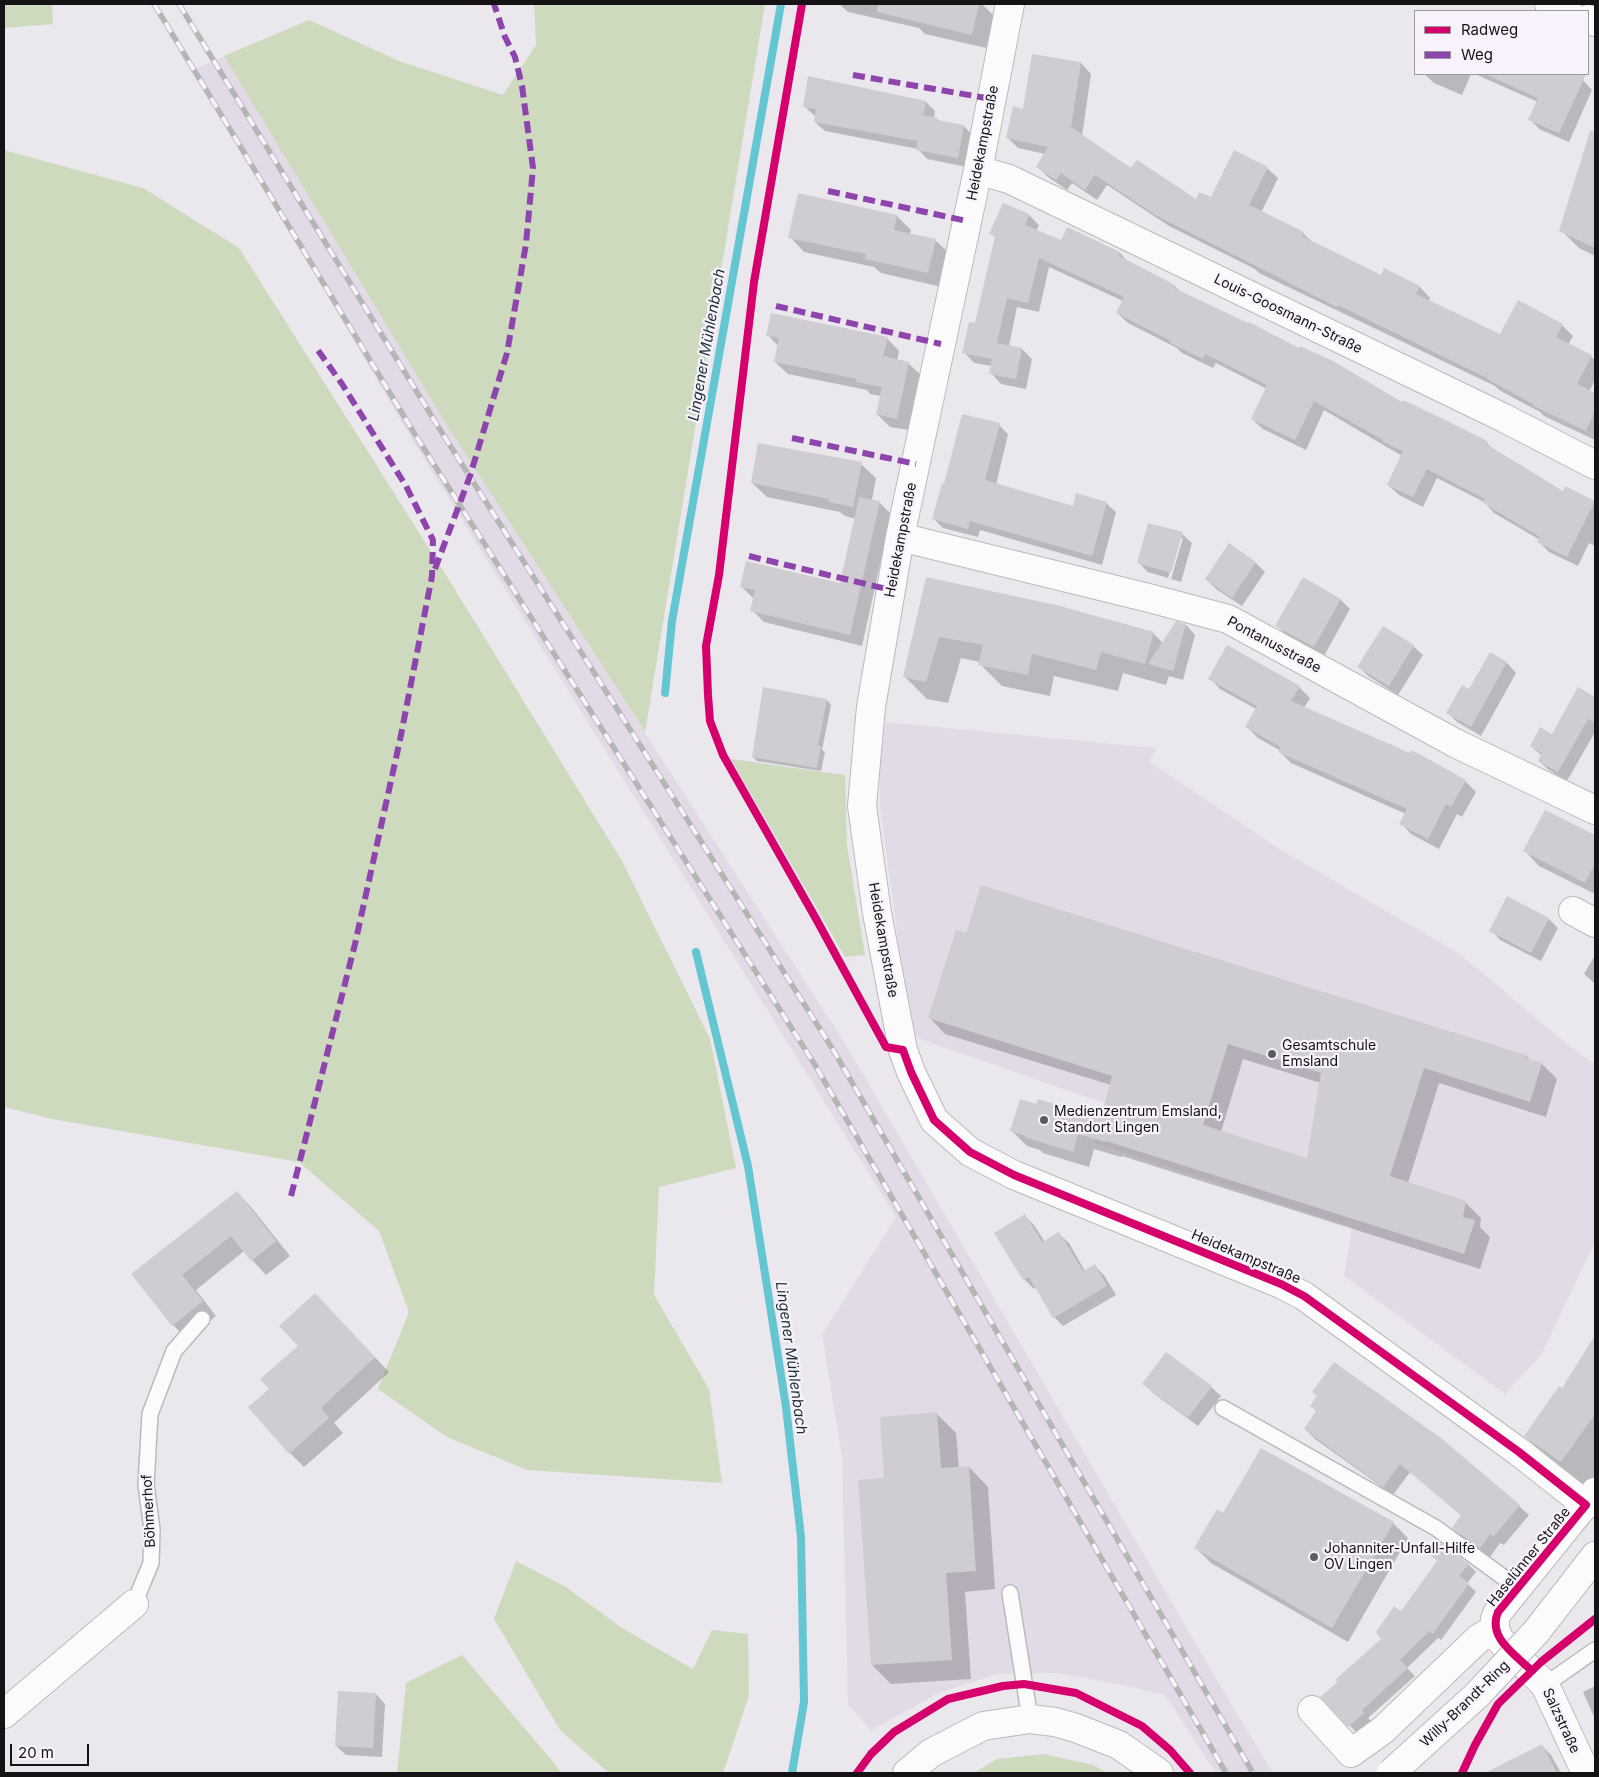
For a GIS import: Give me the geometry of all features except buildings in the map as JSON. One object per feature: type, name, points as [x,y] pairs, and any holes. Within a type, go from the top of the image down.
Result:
[{"type":"street","name":"Heidekampstraße","points":[[1010,4],[978,170],[900,538],[871,707],[862,806],[877,913],[903,1050],[911,1072],[934,1120],[970,1152],[1014,1175],[1281,1284],[1304,1296],[1519,1452],[1591,1499]]},
{"type":"street","points":[[1549,4],[1565,10]]},
{"type":"street","name":"Louis-Goosmann-Straße","points":[[978,170],[1008,179],[1504,418],[1595,464]]},
{"type":"street","name":"Pontanusstraße","points":[[900,538],[1149,598],[1228,620],[1455,743],[1595,810]]},
{"type":"street","name":"Haselünner Straße","points":[[1539,1678],[1499,1639],[1495,1628],[1495,1619],[1498,1612],[1591,1499]]},
{"type":"street","name":"Willy-Brandt-Ring","points":[[1391,1773],[1477,1696],[1536,1632],[1595,1556]]},
{"type":"street","name":"Willy-Brandt-Ring","points":[[1536,1632],[1595,1578]]},
{"type":"street","name":"Böhmerhof","points":[[4,1714],[134,1604]]},
{"type":"street","name":"Haselünner Straße","points":[[1312,1710],[1351,1753],[1383,1730],[1478,1638],[1495,1628]]},
{"type":"street","name":"Salzstraße","points":[[1539,1678],[1586,1773]]},
{"type":"street","points":[[907,1773],[931,1753],[983,1726],[1030,1719],[1054,1722],[1076,1728],[1119,1745],[1159,1773]]},
{"type":"lane","name":"Böhmerhof","points":[[134,1604],[151,1563],[152,1530],[146,1485],[150,1414],[174,1351],[202,1319]]},
{"type":"lane","name":"Haselünner Straße","points":[[1223,1408],[1436,1528],[1518,1588]]},
{"type":"lane","points":[[1010,1593],[1030,1719]]},
{"type":"lane","points":[[1539,1678],[1595,1650]]},
{"type":"shaded area","points":[[224,56],[446,424],[844,1042],[1273,1773],[1216,1773],[1165,1695],[1119,1684],[1055,1673],[997,1674],[941,1692],[871,1730],[848,1704],[842,1457],[822,1335],[896,1217],[411,438],[195,69]]},
{"type":"shaded area","name":"Gesamtschule Emsland","points":[[885,722],[1156,748],[1150,762],[1281,850],[1460,954],[1568,1045],[1595,1064],[1595,1242],[1541,1355],[1505,1394],[1344,1276],[1352,1227],[1094,1143],[1107,1104],[911,1036],[880,806],[880,759]]},
{"type":"green space","points":[[4,4],[52,4],[53,24],[4,28]]},
{"type":"green space","points":[[534,4],[765,4],[645,732],[446,424],[224,56],[309,20],[399,61],[503,95],[536,45]]},
{"type":"green space","points":[[4,150],[143,188],[239,248],[451,583],[622,861],[710,1039],[736,1168],[659,1187],[654,1295],[709,1389],[722,1483],[527,1470],[447,1437],[378,1389],[409,1312],[379,1231],[299,1162],[52,1119],[4,1107]]},
{"type":"green space","points":[[731,759],[845,775],[847,845],[865,955],[845,957]]},
{"type":"green space","points":[[516,1561],[566,1587],[622,1628],[693,1669],[712,1630],[748,1634],[749,1695],[723,1773],[609,1773],[560,1730],[494,1619]]},
{"type":"green space","points":[[462,1655],[561,1773],[397,1773],[406,1683]]},
{"type":"green space","points":[[1044,1754],[1093,1765],[1107,1773],[974,1773],[997,1759]]},
{"type":"waterway","name":"Lingener Mühlenbach","points":[[665,693],[672,621],[781,4]]},
{"type":"waterway","name":"Lingener Mühlenbach","points":[[696,952],[748,1166],[786,1407],[801,1537],[804,1702],[792,1773]]},
{"type":"railway","points":[[154,4],[416,436],[815,1065],[1226,1773]]},
{"type":"railway","points":[[179,4],[439,428],[832,1048],[1253,1773]]},
{"type":"marked path","points":[[435,569],[470,476],[507,353],[526,244],[533,168],[522,86],[515,57],[505,37],[494,4]]},
{"type":"marked path","points":[[853,75],[992,99]]},
{"type":"marked path","points":[[828,191],[967,221]]},
{"type":"marked path","points":[[776,306],[941,344]]},
{"type":"marked path","points":[[291,1196],[355,944],[400,740],[432,576],[433,540],[406,486],[342,384],[315,346]]},
{"type":"marked path","points":[[792,438],[916,464]]},
{"type":"marked path","points":[[749,556],[891,590]]},
{"type":"cycle path","points":[[802,4],[754,282],[719,575],[706,646],[710,721],[723,755],[886,1047],[903,1050],[911,1072],[934,1120],[970,1152],[1014,1175],[1281,1284],[1304,1296],[1519,1452],[1586,1505],[1498,1612],[1496,1630],[1500,1638],[1511,1652],[1532,1671]]},
{"type":"cycle path","points":[[1462,1773],[1498,1704],[1541,1662],[1595,1619]]},
{"type":"cycle path","points":[[857,1773],[871,1754],[894,1732],[948,1699],[1003,1686],[1024,1684],[1076,1693],[1142,1726],[1170,1750],[1190,1773]]},
{"type":"place","name":"Gesamtschule Emsland","points":[[1272,1054]]},
{"type":"place","name":"Medienzentrum Emsland, Standort Lingen","points":[[1044,1120]]},
{"type":"place","name":"Johanniter-Unfall-Hilfe OV Lingen","points":[[1314,1557]]}]
